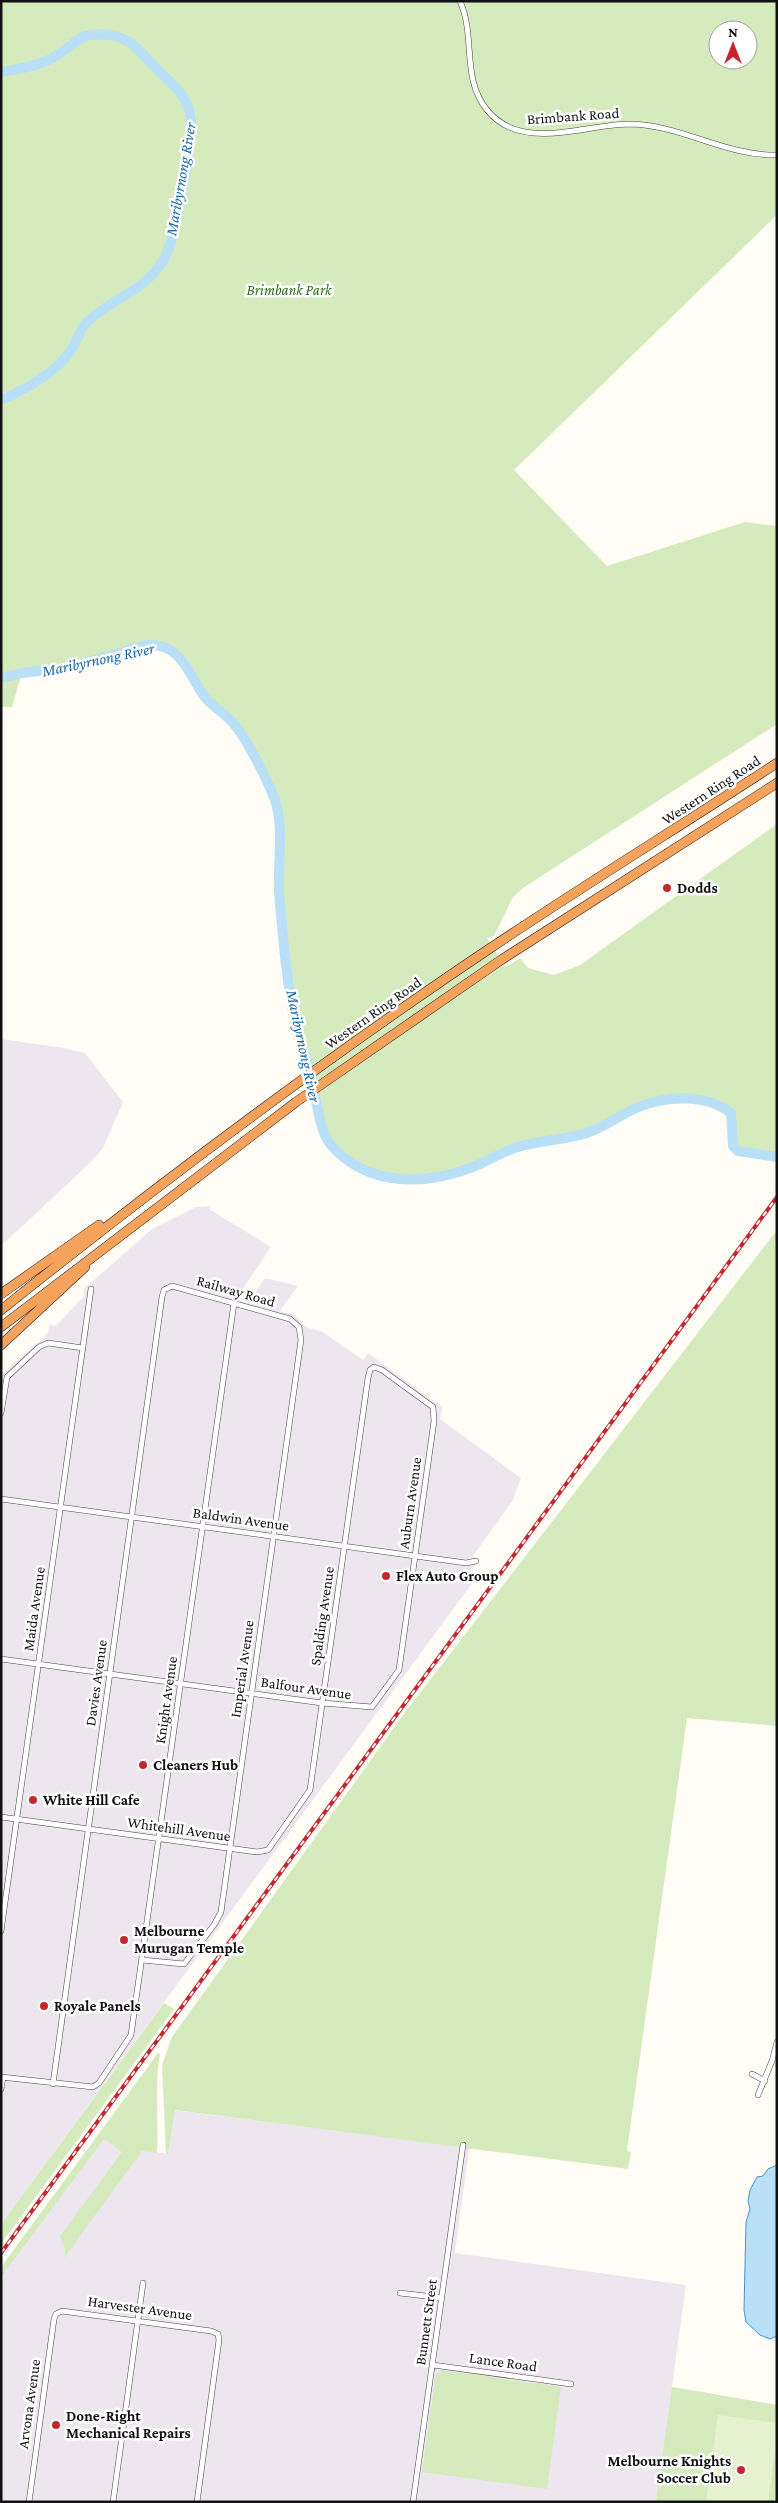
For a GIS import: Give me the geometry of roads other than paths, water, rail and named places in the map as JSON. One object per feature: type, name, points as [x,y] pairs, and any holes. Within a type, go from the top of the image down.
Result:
[{"type":"highway","name":"Western Ring Road","points":[[84,1241],[149,1186],[180,1170],[390,1018],[493,947],[777,763]]},
{"type":"highway","name":"Western Ring Road","points":[[1,1327],[296,1102],[501,960],[741,808],[777,783]]},
{"type":"highway","points":[[741,808],[777,790]]},
{"type":"highway","points":[[1,1294],[84,1241]]},
{"type":"highway","points":[[1,1310],[84,1241]]},
{"type":"highway","points":[[1,1345],[104,1247]]},
{"type":"street","name":"Brimbank Road","points":[[460,1],[466,23],[470,69],[475,89],[488,111],[507,127],[536,134],[619,125],[648,125],[676,131],[742,151],[777,155]]},
{"type":"street","name":"Railway Road","points":[[167,1287],[175,1287],[290,1318],[297,1325]]},
{"type":"street","name":"Davies Avenue","points":[[53,2084],[162,1297],[167,1287]]},
{"type":"street","name":"Maida Avenue","points":[[1,1931],[91,1289]]},
{"type":"street","name":"Knight Avenue","points":[[53,2084],[93,2087],[99,2083],[130,2039],[234,1303]]},
{"type":"street","name":"Imperial Avenue","points":[[142,1960],[181,1965],[190,1959],[220,1916],[301,1340],[297,1325]]},
{"type":"street","points":[[1,1413],[8,1375],[39,1347],[48,1343],[83,1348]]},
{"type":"street","name":"Auburn Avenue","points":[[370,1708],[377,1702],[399,1670],[434,1410],[426,1401],[382,1370],[372,1368]]},
{"type":"street","name":"Spalding Avenue","points":[[264,1852],[310,1793],[368,1378],[372,1368]]},
{"type":"street","name":"Baldwin Avenue","points":[[1,1500],[466,1563],[476,1561]]},
{"type":"street","name":"Balfour Avenue","points":[[1,1659],[370,1708]]},
{"type":"street","name":"Whitehill Avenue","points":[[1,1817],[264,1852]]},
{"type":"street","points":[[758,2095],[765,2081],[777,2042]]},
{"type":"street","points":[[752,2074],[765,2081]]},
{"type":"street","points":[[1,2089],[2,2077],[53,2084]]},
{"type":"street","name":"Bunnett Street","points":[[413,2502],[462,2145]]},
{"type":"street","points":[[113,2502],[143,2283]]},
{"type":"street","points":[[400,2293],[442,2298]]},
{"type":"street","name":"Harvester Avenue","points":[[58,2312],[66,2311],[138,2320],[211,2331],[218,2334],[219,2340],[197,2502]]},
{"type":"street","name":"Arvona Avenue","points":[[29,2502],[54,2318],[58,2312]]},
{"type":"street","name":"Lance Road","points":[[433,2365],[571,2384]]},
{"type":"water","points":[[777,2165],[777,2336],[770,2339],[760,2335],[746,2322],[744,2310],[746,2222],[750,2209],[748,2201],[750,2190],[757,2177],[763,2176],[768,2169]]},
{"type":"waterway","name":"Maribyrnong River","points":[[1,72],[29,67],[43,62],[56,56],[85,36],[110,35],[123,39],[138,49],[175,86],[188,106],[191,125],[183,187],[173,232],[164,259],[156,270],[138,287],[106,307],[86,323],[71,350],[49,373],[1,400]]},
{"type":"waterway","name":"Maribyrnong River","points":[[1,678],[22,673],[72,667],[145,645],[157,645],[167,648],[182,660],[207,700],[230,719],[245,739],[270,788],[279,817],[279,892],[288,982],[294,1018],[311,1073],[320,1121],[330,1144],[345,1158],[361,1168],[397,1179],[416,1179],[454,1173],[473,1167],[518,1147],[587,1133],[647,1104],[685,1098],[709,1102],[731,1113],[733,1146],[738,1151],[777,1157]]},
{"type":"railway","points":[[1,2253],[777,1197]]},
{"type":"place","name":"Dodds","points":[[667,888]]},
{"type":"place","name":"Flex Auto Group","points":[[386,1576]]},
{"type":"place","name":"Cleaners Hub","points":[[143,1765]]},
{"type":"place","name":"White Hill Cafe","points":[[33,1800]]},
{"type":"place","name":"Melbourne Murugan Temple","points":[[124,1940]]},
{"type":"place","name":"Royale Panels","points":[[44,2006]]},
{"type":"place","name":"Done-Right Mechanical Repairs","points":[[56,2425]]},
{"type":"place","name":"Melbourne Knights Soccer Club","points":[[741,2470]]},
{"type":"park label","name":"Brimbank Park","points":[[289,290]]}]
